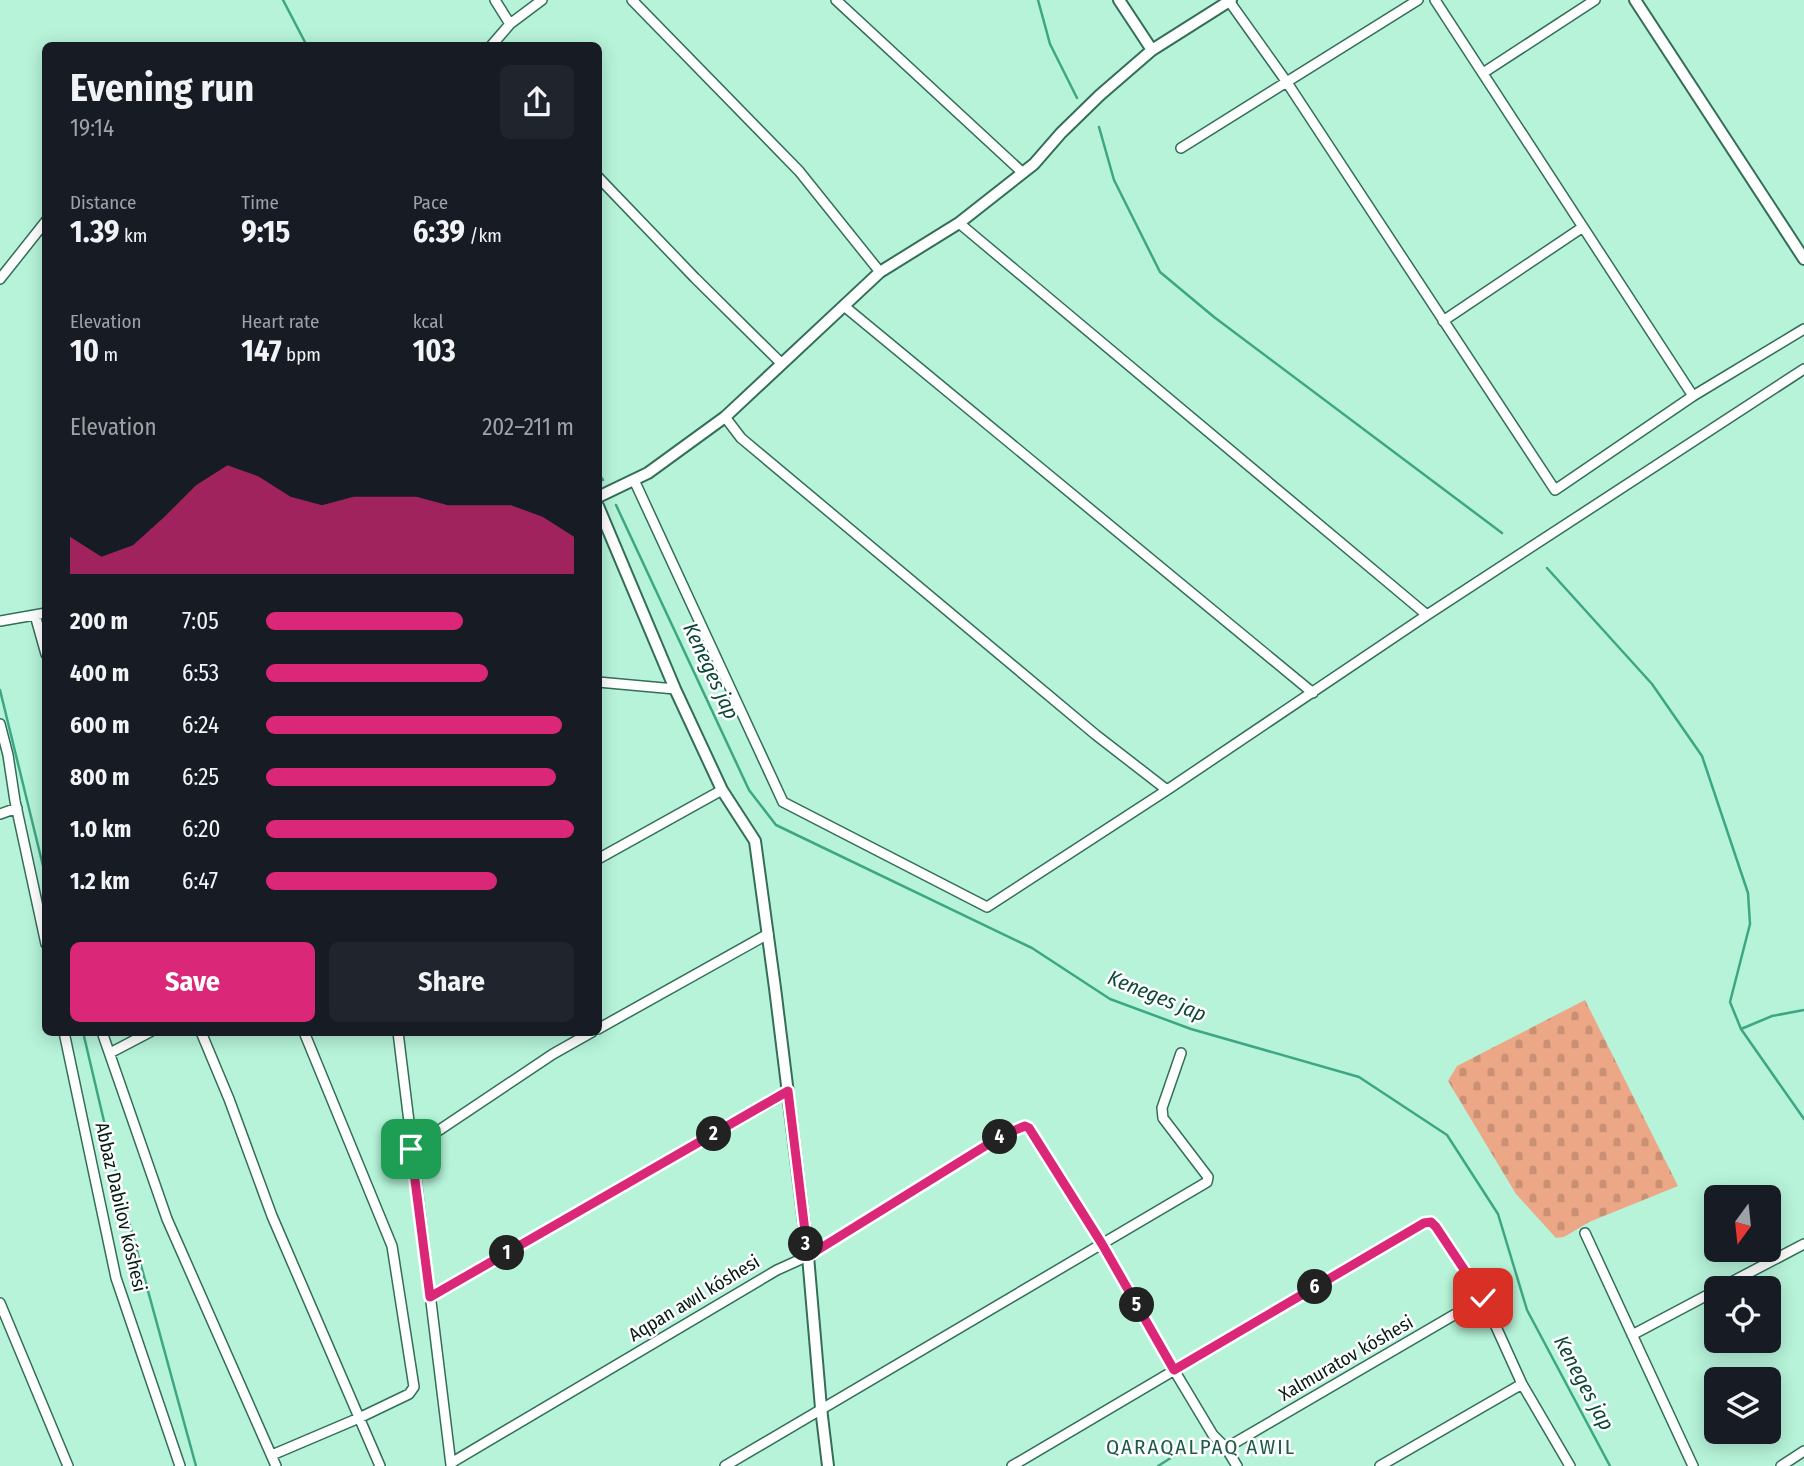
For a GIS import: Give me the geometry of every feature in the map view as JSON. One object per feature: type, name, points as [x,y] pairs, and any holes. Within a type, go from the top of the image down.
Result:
[{"type":"street","points":[[495,0],[510,24]]},
{"type":"street","points":[[494,42],[510,24],[542,0]]},
{"type":"street","points":[[632,0],[799,171],[880,272]]},
{"type":"street","points":[[836,0],[1023,173]]},
{"type":"street","points":[[1119,0],[1152,50]]},
{"type":"street","points":[[1181,148],[1418,0]]},
{"type":"street","points":[[1435,0],[1693,396]]},
{"type":"street","points":[[1483,73],[1595,0]]},
{"type":"street","points":[[1635,0],[1804,259]]},
{"type":"street","points":[[602,495],[648,473],[725,417],[880,272],[959,223],[1034,164],[1061,132],[1152,50],[1230,1],[1286,80],[1555,490],[1693,396],[1804,329]]},
{"type":"street","points":[[602,181],[782,364]]},
{"type":"street","points":[[959,223],[1427,615]]},
{"type":"street","points":[[0,279],[42,226]]},
{"type":"street","points":[[1443,321],[1583,227]]},
{"type":"street","points":[[844,306],[1313,692]]},
{"type":"street","points":[[634,480],[783,802],[987,907],[1804,369]]},
{"type":"street","points":[[725,417],[741,438],[1096,735],[1167,790]]},
{"type":"street","points":[[602,516],[675,689],[722,790],[755,841],[808,1256],[828,1466]]},
{"type":"street","points":[[0,619],[42,614]]},
{"type":"street","points":[[35,615],[42,640]]},
{"type":"street","points":[[602,682],[675,689]]},
{"type":"street","points":[[0,723],[42,925]]},
{"type":"street","points":[[602,857],[722,790]]},
{"type":"street","points":[[0,814],[17,808]]},
{"type":"street","points":[[602,1027],[768,934]]},
{"type":"street","name":"Abbaz Dabilov kóshesi","points":[[65,1036],[116,1278],[180,1466]]},
{"type":"street","points":[[104,1036],[167,1219],[276,1466]]},
{"type":"street","points":[[110,1053],[142,1036]]},
{"type":"street","points":[[203,1036],[272,1216],[380,1466]]},
{"type":"street","points":[[272,1455],[359,1418],[409,1394],[414,1387],[392,1246],[306,1036]]},
{"type":"street","points":[[398,1036],[451,1464]]},
{"type":"street","points":[[411,1149],[553,1054],[585,1036]]},
{"type":"street","points":[[725,1466],[1207,1182],[1208,1177],[1163,1118],[1162,1108],[1181,1053]]},
{"type":"street","points":[[430,1297],[788,1091]]},
{"type":"street","name":"Aqpan awıl kóshesi","points":[[451,1464],[777,1270],[808,1256],[1003,1135],[1021,1127],[1029,1128],[1102,1244]]},
{"type":"street","points":[[1012,1466],[1424,1223],[1431,1222],[1483,1298],[1522,1384],[1566,1465]]},
{"type":"street","points":[[1585,1233],[1693,1466]]},
{"type":"street","points":[[1102,1244],[1213,1435],[1226,1448],[1237,1466]]},
{"type":"street","points":[[1744,1276],[1804,1244]]},
{"type":"street","points":[[1632,1335],[1704,1297]]},
{"type":"street","name":"Xalmuratov kóshesi","points":[[1226,1448],[1483,1298]]},
{"type":"street","points":[[0,1303],[68,1466]]},
{"type":"street","points":[[1380,1466],[1522,1384]]},
{"type":"street","points":[[1781,1466],[1804,1451]]},
{"type":"green space","points":[[1585,1000],[1678,1186],[1589,1222],[1564,1237],[1556,1238],[1516,1194],[1448,1081],[1457,1066]]},
{"type":"waterway","name":"Keneges jap","points":[[283,0],[305,42]]},
{"type":"waterway","points":[[1038,0],[1050,44],[1077,98]]},
{"type":"waterway","points":[[1099,127],[1114,180],[1160,272],[1214,317],[1502,533]]},
{"type":"waterway","name":"Keneges jap","points":[[616,505],[749,790],[776,825],[1032,948],[1110,999],[1191,1029],[1359,1077],[1447,1135],[1498,1214],[1527,1310],[1610,1466]]},
{"type":"waterway","points":[[1547,568],[1652,684],[1702,756],[1748,893],[1750,924],[1730,1002],[1741,1029],[1804,1119]]},
{"type":"waterway","points":[[0,690],[42,862]]},
{"type":"waterway","points":[[1741,1029],[1772,1016],[1804,1010]]},
{"type":"waterway","points":[[84,1036],[119,1185],[196,1466]]},
{"type":"waterway","points":[[1158,1466],[1185,1449]]},
{"type":"district","name":"QARAQALPAQ AWIL","points":[[1201,1447]]},
{"type":"route","points":[[411,1149],[430,1297],[788,1091],[808,1256],[1003,1135],[1025,1126],[1029,1128],[1102,1244],[1174,1370],[1424,1223],[1431,1222],[1436,1227],[1483,1298]]}]
